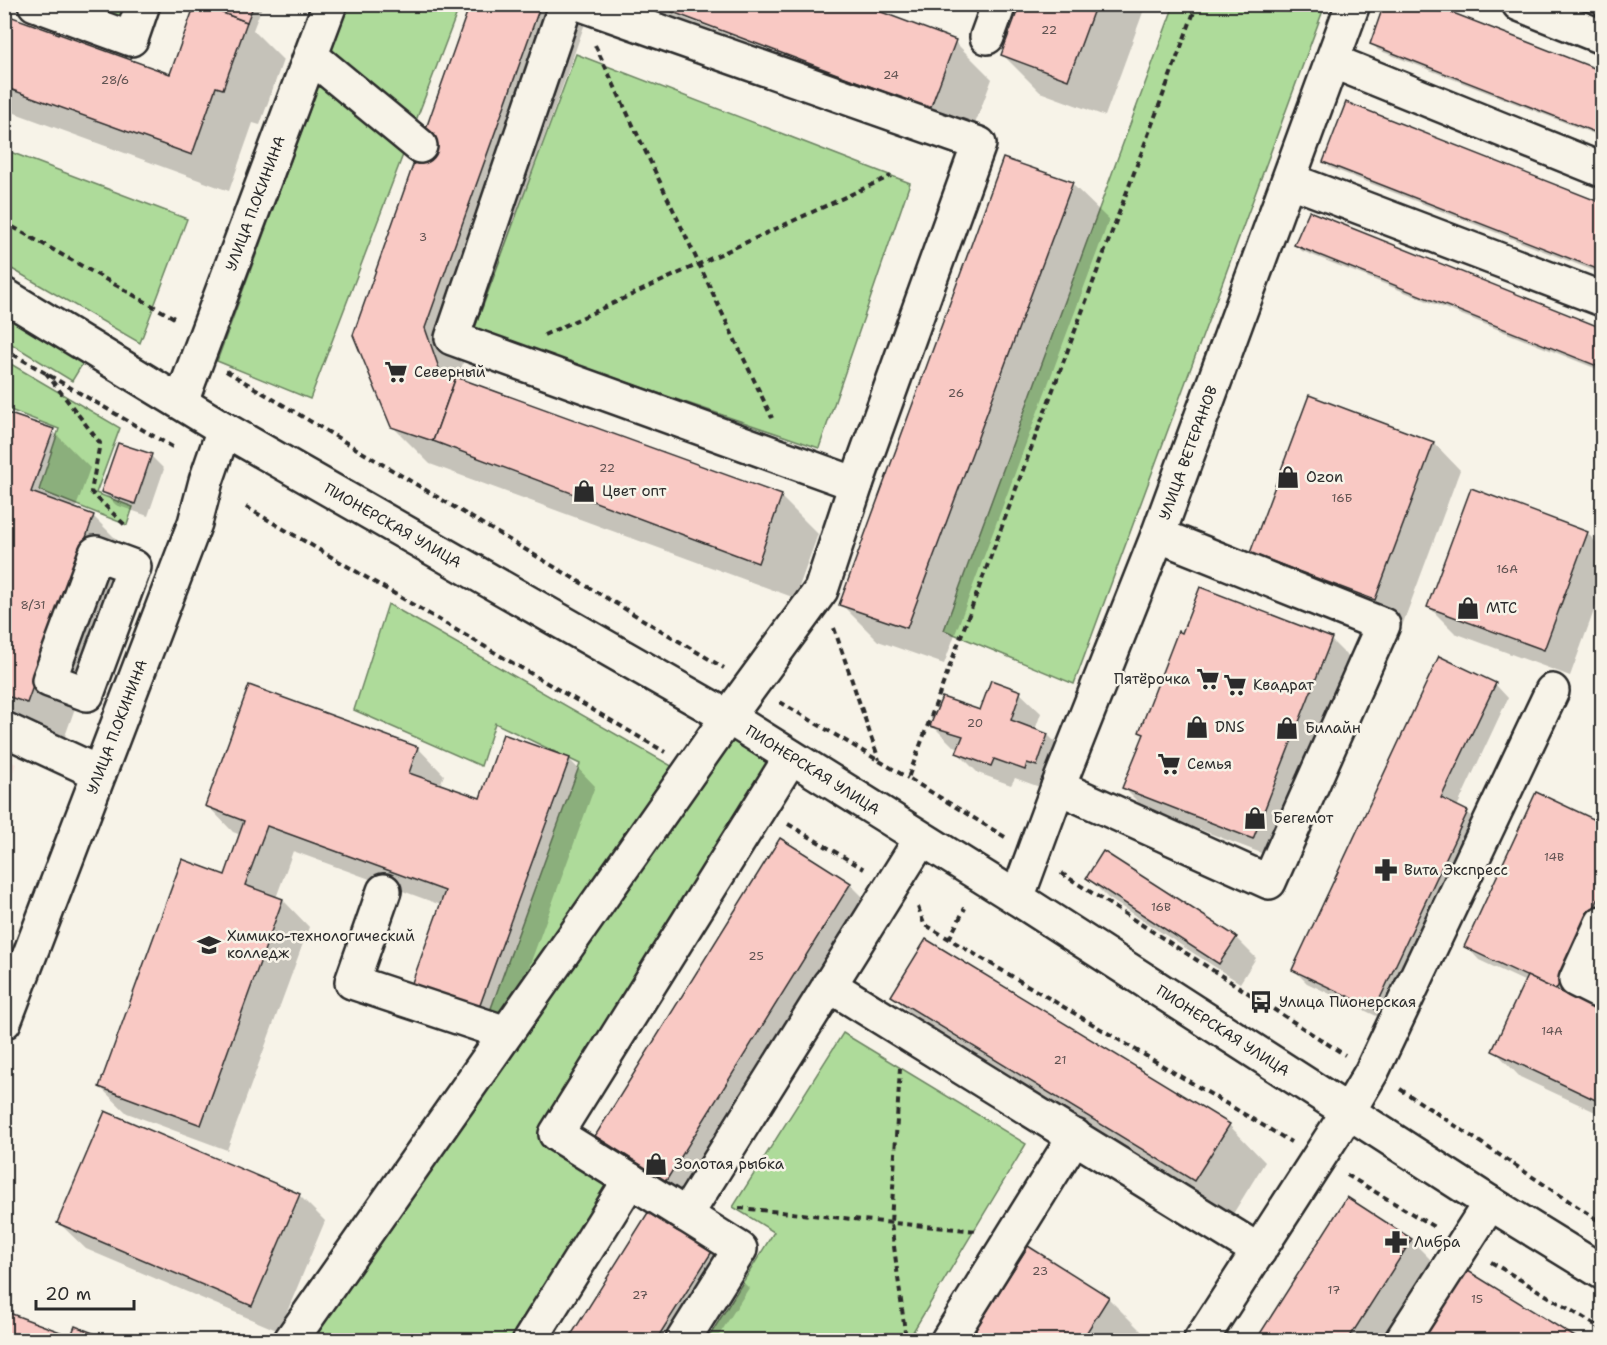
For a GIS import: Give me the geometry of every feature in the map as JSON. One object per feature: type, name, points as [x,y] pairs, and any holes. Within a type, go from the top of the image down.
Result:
[{"type":"street","points":[[35,4],[131,39],[143,4]]},
{"type":"street","name":"УЛИЦА П.ОКИНИНА","points":[[180,402],[330,4]]},
{"type":"street","points":[[566,4],[452,338],[856,484]]},
{"type":"street","points":[[291,1341],[728,717],[821,590],[856,484],[979,144],[581,4]]},
{"type":"street","points":[[987,37],[999,4]]},
{"type":"street","name":"УЛИЦА ВЕТЕРАНОВ","points":[[1017,898],[1058,787],[1158,535],[1353,4]]},
{"type":"street","points":[[1519,4],[1602,37]]},
{"type":"street","points":[[311,56],[420,146]]},
{"type":"street","points":[[1332,61],[1602,170]]},
{"type":"street","points":[[1288,180],[1602,299]]},
{"type":"street","name":"ПИОНЕРСКАЯ УЛИЦА","points":[[4,295],[225,429],[728,717],[1017,898],[1490,1203],[1602,1272]]},
{"type":"street","name":"УЛИЦА П.ОКИНИНА","points":[[4,1022],[195,523],[206,481],[225,429]]},
{"type":"street","points":[[1058,787],[1269,882],[1383,625],[1158,535]]},
{"type":"street","points":[[1201,1341],[1372,1071],[1552,691]]},
{"type":"street","points":[[4,729],[99,773]]},
{"type":"street","points":[[683,1341],[740,1249],[556,1134],[791,757]]},
{"type":"street","points":[[686,1215],[921,839]]},
{"type":"street","points":[[384,891],[352,982],[506,1033]]},
{"type":"street","points":[[1602,923],[1576,980],[1602,993]]},
{"type":"street","points":[[830,985],[1259,1251]]},
{"type":"street","points":[[948,1341],[1075,1136]]},
{"type":"street","points":[[530,1341],[630,1180]]},
{"type":"street","points":[[1402,1341],[1490,1203]]},
{"type":"path","points":[[908,778],[1197,4]]},
{"type":"path","points":[[591,37],[793,462]]},
{"type":"path","points":[[500,355],[891,176]]},
{"type":"path","points":[[4,222],[184,323]]},
{"type":"path","points":[[4,349],[176,449]]},
{"type":"path","points":[[223,369],[1005,837]]},
{"type":"path","points":[[46,374],[100,443],[91,492],[133,532]]},
{"type":"path","points":[[821,590],[879,761]]},
{"type":"path","points":[[1060,873],[1372,1071],[1602,1223]]},
{"type":"path","points":[[949,939],[965,908]]},
{"type":"path","points":[[900,1068],[891,1223],[906,1341]]},
{"type":"path","points":[[733,1208],[974,1231]]},
{"type":"shaded area","points":[[5,759],[16,764],[5,793]]},
{"type":"green space","points":[[52,5],[137,5],[128,31]]},
{"type":"green space","points":[[348,5],[460,5],[310,399],[217,361]]},
{"type":"green space","points":[[1174,5],[1325,5],[1074,684],[944,630]]},
{"type":"green space","points":[[576,54],[910,183],[819,448],[474,330]]},
{"type":"green space","points":[[5,150],[187,219],[140,343],[5,265]]},
{"type":"green space","points":[[4,309],[86,358],[72,381],[5,340]]},
{"type":"green space","points":[[4,360],[120,428],[96,493],[133,507],[127,525],[39,490],[59,429],[5,408]]},
{"type":"green space","points":[[388,604],[675,768],[507,1014],[490,1011],[580,764],[495,723],[481,766],[354,710]]},
{"type":"green space","points":[[730,739],[770,765],[540,1138],[608,1182],[511,1340],[312,1340]]},
{"type":"green space","points":[[843,1033],[1026,1144],[908,1340],[707,1340],[774,1232],[733,1207]]},
{"type":"building","points":[[195,4],[247,22],[223,89],[216,87],[192,155],[4,87],[4,14],[170,74]]},
{"type":"building","points":[[199,4],[254,4],[247,22]]},
{"type":"building","points":[[470,4],[541,4],[425,328],[440,371],[456,377],[433,441],[391,427],[353,335]]},
{"type":"building","points":[[651,4],[860,4],[956,40],[930,109]]},
{"type":"building","points":[[1020,4],[1096,4],[1068,80],[1001,55]]},
{"type":"building","points":[[1384,4],[1430,4],[1602,71],[1602,135],[1370,44]]},
{"type":"building","points":[[1346,102],[1602,203],[1602,271],[1323,162]]},
{"type":"building","points":[[1003,158],[1073,182],[907,628],[839,605]]},
{"type":"building","points":[[1309,211],[1602,328],[1602,368],[1294,245]]},
{"type":"building","points":[[456,377],[782,495],[758,563],[433,441]]},
{"type":"building","points":[[1309,395],[1434,442],[1375,600],[1250,553]]},
{"type":"building","points":[[4,412],[54,429],[31,492],[94,515],[27,703],[4,695]]},
{"type":"building","points":[[118,443],[152,454],[135,504],[101,492]]},
{"type":"building","points":[[1471,488],[1588,532],[1544,650],[1427,607]]},
{"type":"building","name":"Квадрат","points":[[1200,587],[1332,638],[1253,839],[1122,788],[1144,734],[1139,732],[1178,631],[1182,633]]},
{"type":"building","points":[[1439,656],[1496,683],[1441,798],[1468,811],[1375,1009],[1292,970]]},
{"type":"building","points":[[991,680],[1021,691],[1011,720],[1048,734],[1037,766],[1027,763],[1025,770],[994,759],[991,766],[956,753],[963,736],[930,726],[942,697],[980,710]]},
{"type":"building","name":"Химико-технологический колледж","points":[[249,685],[418,747],[409,773],[480,798],[503,734],[570,758],[476,1016],[409,991],[445,891],[267,826],[245,885],[283,899],[201,1125],[99,1087],[182,859],[225,875],[244,821],[205,806]]},
{"type":"building","points":[[1536,792],[1602,823],[1602,891],[1556,990],[1464,947]]},
{"type":"building","points":[[780,838],[851,883],[666,1181],[595,1136]]},
{"type":"building","points":[[1103,851],[1237,937],[1219,964],[1086,878]]},
{"type":"building","points":[[926,939],[1230,1124],[1194,1181],[891,996]]},
{"type":"building","points":[[1527,976],[1602,1012],[1602,1103],[1492,1051]]},
{"type":"building","points":[[105,1111],[300,1194],[252,1306],[57,1223]]},
{"type":"building","points":[[1347,1197],[1412,1239],[1348,1340],[1256,1340]]},
{"type":"building","points":[[649,1211],[713,1250],[656,1340],[568,1340]]},
{"type":"building","points":[[1028,1246],[1109,1297],[1082,1340],[969,1340]]},
{"type":"building","points":[[1460,1266],[1580,1340],[1432,1340],[1419,1332]]},
{"type":"building","points":[[4,1311],[71,1336],[75,1326],[98,1335],[95,1340],[4,1340]]},
{"type":"place","name":"Северный","points":[[396,372]]},
{"type":"place","name":"Ozon","points":[[1288,477]]},
{"type":"place","name":"Цвет опт","points":[[584,491]]},
{"type":"place","name":"МТС","points":[[1468,608]]},
{"type":"place","name":"Пятёрочка","points":[[1208,679]]},
{"type":"place","name":"Квадрат","points":[[1235,685]]},
{"type":"place","name":"DNS","points":[[1197,727]]},
{"type":"place","name":"Билайн","points":[[1287,728]]},
{"type":"place","name":"Семья","points":[[1169,764]]},
{"type":"place","name":"Бегемот","points":[[1255,818]]},
{"type":"place","name":"Вита Экспресс","points":[[1386,870]]},
{"type":"place","name":"Химико-технологический колледж","points":[[209,945]]},
{"type":"place","name":"Улица Пионерская","points":[[1261,1002]]},
{"type":"place","name":"Золотая рыбка","points":[[656,1164]]},
{"type":"place","name":"Либра","points":[[1396,1242]]}]
